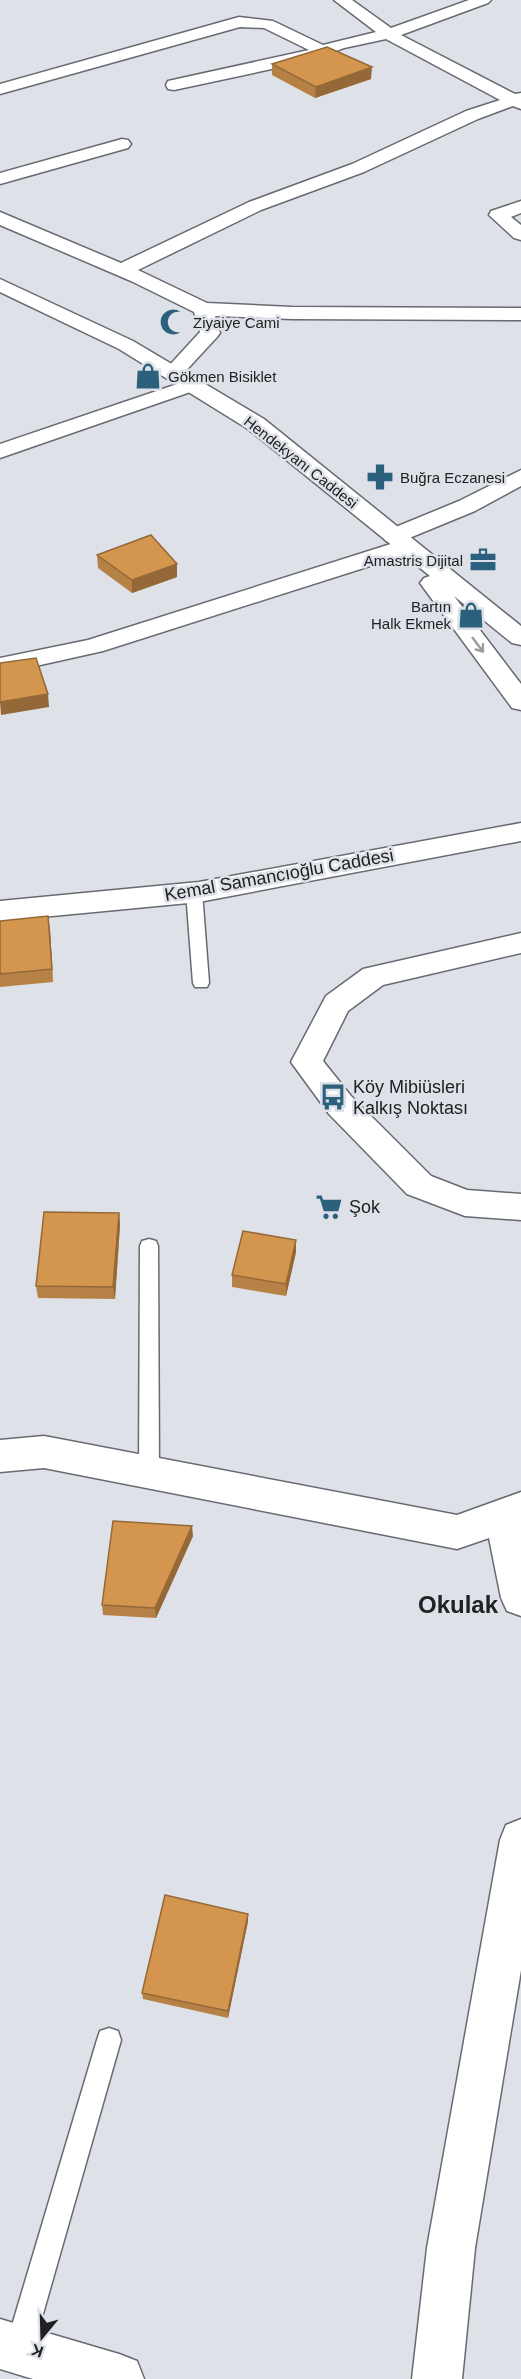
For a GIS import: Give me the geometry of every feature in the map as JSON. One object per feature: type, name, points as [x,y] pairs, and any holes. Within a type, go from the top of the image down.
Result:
[{"type":"street","points":[[342,0],[388,33],[519,101]]},
{"type":"street","points":[[174,85],[309,56],[321,50],[388,33],[483,0]]},
{"type":"street","points":[[0,89],[239,22],[267,24],[321,50]]},
{"type":"street","points":[[122,270],[255,206],[358,168],[472,115],[519,101]]},
{"type":"street","points":[[0,179],[122,144]]},
{"type":"street","points":[[521,207],[498,215],[521,234]]},
{"type":"street","points":[[0,218],[122,270],[203,309],[292,313],[521,314]]},
{"type":"street","name":"Hendekyanı Caddesi","points":[[0,285],[126,345],[174,372],[256,424],[400,541]]},
{"type":"street","points":[[174,372],[210,333],[203,309]]},
{"type":"street","points":[[0,452],[192,385]]},
{"type":"street","points":[[0,666],[94,646],[400,541],[521,477]]},
{"type":"street","points":[[400,541],[521,638]]},
{"type":"street","points":[[400,541],[521,702]]},
{"type":"street","name":"Kemal Samancıoğlu Caddesi","points":[[0,911],[194,892],[521,832]]},
{"type":"street","points":[[521,943],[374,977],[337,1004],[307,1062],[340,1105],[419,1185],[465,1203],[521,1207]]},
{"type":"street","points":[[0,1456],[44,1452],[457,1532],[512,1512],[521,1598]]},
{"type":"street","points":[[437,2379],[451,2248],[521,1840]]},
{"type":"street","points":[[9,2347],[120,2379]]},
{"type":"lane","points":[[194,892],[201,983]]},
{"type":"lane","points":[[148,1246],[149,1472]]},
{"type":"lane","points":[[9,2347],[109,2040]]},
{"type":"building","points":[[327,47],[372,67],[316,87],[272,64]]},
{"type":"building","points":[[151,535],[177,564],[132,580],[97,555]]},
{"type":"building","points":[[36,658],[48,694],[0,702],[0,663]]},
{"type":"building","points":[[48,916],[52,969],[0,974],[0,921]]},
{"type":"building","points":[[44,1212],[119,1213],[113,1287],[36,1286]]},
{"type":"building","points":[[243,1231],[296,1240],[286,1284],[232,1275]]},
{"type":"building","points":[[113,1521],[192,1526],[155,1608],[102,1605]]},
{"type":"building","points":[[165,1895],[248,1914],[228,2011],[142,1993]]},
{"type":"place","name":"Ziyaiye Cami","points":[[173,322]]},
{"type":"place","name":"Gökmen Bisiklet","points":[[148,376]]},
{"type":"place","name":"Buğra Eczanesi","points":[[380,477]]},
{"type":"place","name":"Amastris Dijital","points":[[483,560]]},
{"type":"place","name":"Bartın Halk Ekmek","points":[[471,615]]},
{"type":"place","name":"Köy Mibiüsleri Kalkış Noktası","points":[[333,1097]]},
{"type":"place","name":"Şok","points":[[329,1207]]},
{"type":"district","name":"Okulak","points":[[458,1604]]}]
